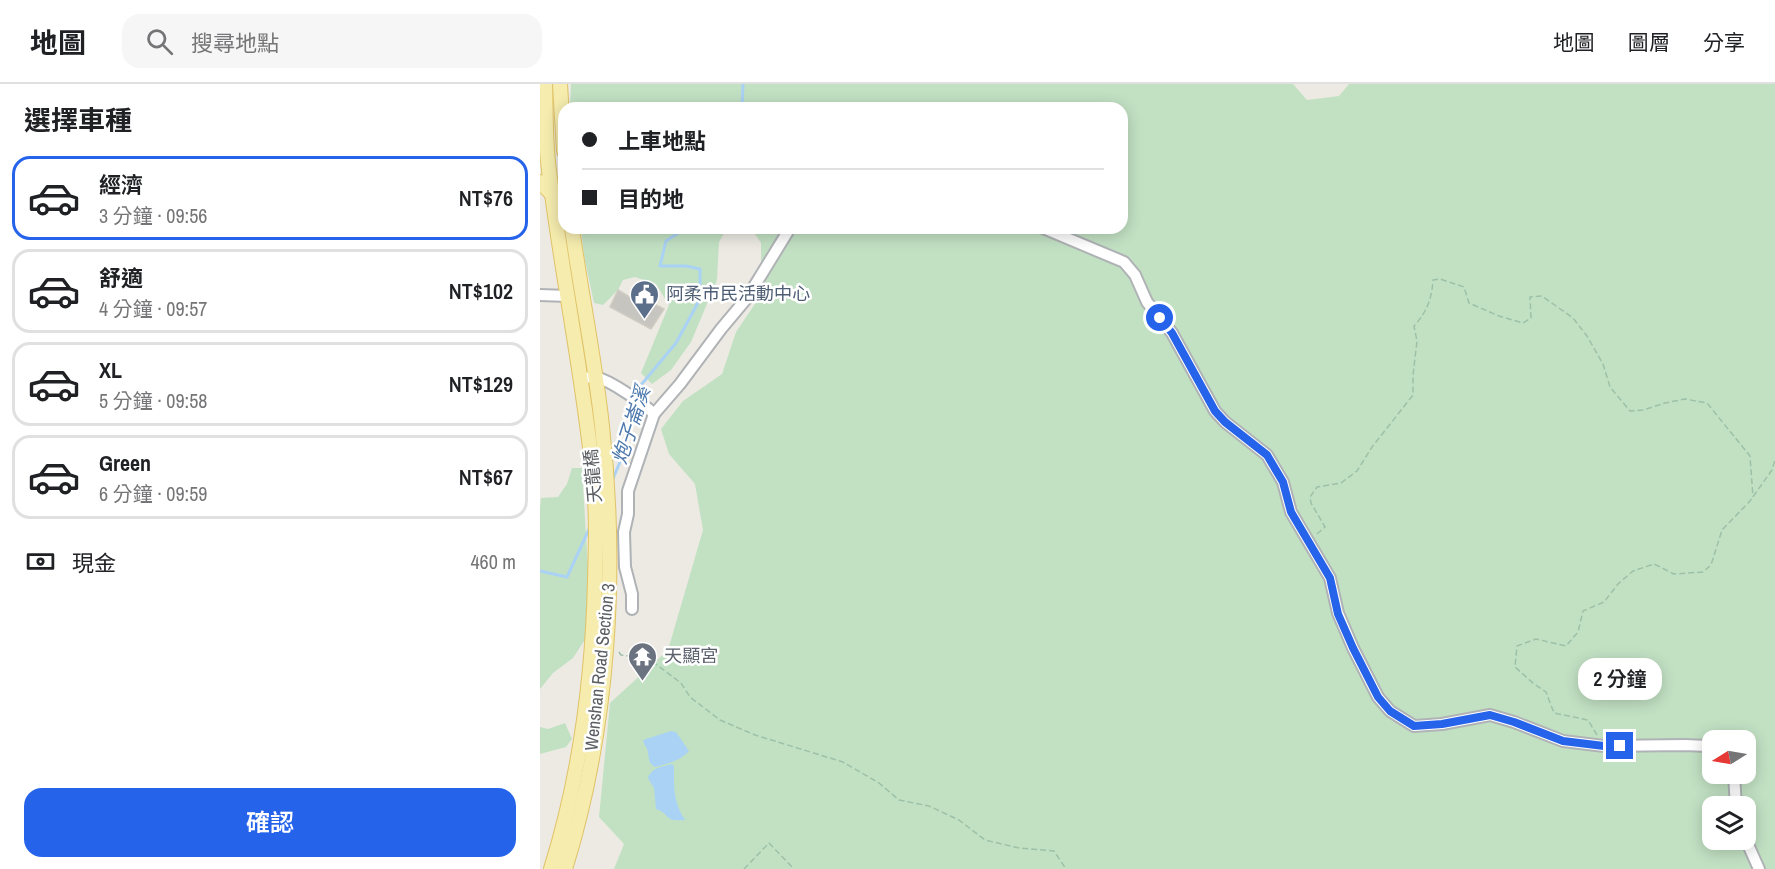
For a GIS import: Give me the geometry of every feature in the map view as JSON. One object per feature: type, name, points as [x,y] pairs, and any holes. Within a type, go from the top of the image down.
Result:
[{"type":"main road","points":[[560,84],[561,102]]},
{"type":"main road","points":[[544,92],[544,166],[558,194]]},
{"type":"main road","points":[[544,166],[558,172]]},
{"type":"main road","points":[[540,182],[558,194]]},
{"type":"main road","points":[[562,234],[568,296],[588,377]]},
{"type":"main road","points":[[573,234],[588,377]]},
{"type":"main road","name":"天龍橋","points":[[588,377],[602,426],[607,499]]},
{"type":"main road","name":"天龍橋","points":[[588,377],[589,439],[596,513]]},
{"type":"main road","name":"Wenshan Road Section 3","points":[[559,866],[560,840],[581,740],[592,714],[607,633],[610,574],[607,499]]},
{"type":"main road","name":"Wenshan Road Section 3","points":[[592,714],[596,513]]},
{"type":"street","points":[[632,609],[632,594],[625,567],[624,532],[628,514],[628,491],[651,412],[680,384],[747,298],[786,234]]},
{"type":"street","points":[[1056,234],[1124,262],[1135,275],[1147,302],[1172,333],[1215,411],[1225,422],[1267,455],[1283,482],[1291,512],[1330,578],[1338,614],[1353,648],[1378,697],[1390,711],[1414,726],[1442,724],[1490,715],[1563,741],[1604,746],[1702,746]]},
{"type":"street","points":[[540,295],[568,296]]},
{"type":"street","points":[[588,377],[616,387],[651,412]]},
{"type":"street","points":[[1750,850],[1759,869]]},
{"type":"path","points":[[1309,541],[1325,527],[1310,497],[1317,488],[1341,483],[1356,471],[1413,395],[1413,375],[1418,341],[1414,326],[1423,316],[1432,296],[1433,280],[1440,279],[1464,287],[1469,303],[1522,323],[1531,318],[1530,297],[1542,296],[1573,318],[1587,336],[1603,364],[1610,387],[1630,411],[1685,399],[1707,403],[1750,456],[1753,497]]},
{"type":"path","points":[[1604,746],[1588,720],[1554,713],[1546,692],[1515,667],[1517,646],[1536,639],[1566,646],[1578,632],[1583,611],[1604,602],[1617,584],[1633,571],[1654,564],[1674,574],[1703,572],[1710,565],[1722,530],[1753,497],[1772,470],[1775,460]]},
{"type":"path","points":[[607,633],[621,655],[649,659],[681,683],[690,697],[720,720],[755,735],[843,762],[879,783],[899,800],[929,806],[959,820],[986,840],[1019,848],[1054,851],[1066,869]]},
{"type":"path","points":[[744,869],[769,843],[794,869]]},
{"type":"green space","points":[[571,84],[1293,84],[1307,100],[1339,96],[1349,84],[1775,84],[1775,869],[614,869],[624,844],[599,817],[610,703],[668,650],[703,530],[695,484],[669,454],[661,429],[683,401],[722,374],[736,332],[761,295],[761,243],[755,234],[1128,234],[1128,102],[570,102]]},
{"type":"green space","points":[[582,234],[724,234],[719,242],[717,280],[691,342],[671,370],[652,384],[641,373],[669,305],[656,284],[635,277],[623,280],[618,290],[603,305],[594,303]]},
{"type":"green space","points":[[572,468],[582,468],[589,586],[588,635],[573,658],[553,673],[540,689],[541,498],[558,497],[567,484]]},
{"type":"green space","points":[[565,723],[572,739],[566,747],[540,754],[540,727],[548,729]]},
{"type":"water","points":[[671,731],[676,732],[689,751],[677,760],[655,767],[650,762],[643,740]]},
{"type":"water","points":[[672,764],[676,800],[685,820],[670,819],[656,809],[654,788],[648,778],[655,770]]},
{"type":"building","name":"阿柔市民活動中心","points":[[618,290],[638,302],[647,300],[664,309],[651,329],[610,307]]},
{"type":"waterway","name":"炮子崙溪","points":[[742,102],[743,84]]},
{"type":"waterway","name":"炮子崙溪","points":[[638,398],[641,385],[676,343],[700,299],[700,269],[686,266],[660,266],[666,241],[677,234]]},
{"type":"waterway","name":"炮子崙溪","points":[[612,481],[620,462],[636,404]]},
{"type":"waterway","name":"炮子崙溪","points":[[540,571],[567,577],[590,527]]},
{"type":"place","name":"阿柔市民活動中心","points":[[645,320]]},
{"type":"place","name":"天顯宮","points":[[643,682]]},
{"type":"route","points":[[1160,318],[1172,333],[1215,411],[1225,422],[1267,455],[1283,482],[1291,512],[1330,578],[1338,614],[1353,648],[1378,697],[1390,711],[1414,726],[1442,724],[1490,715],[1563,741],[1620,746]]}]
